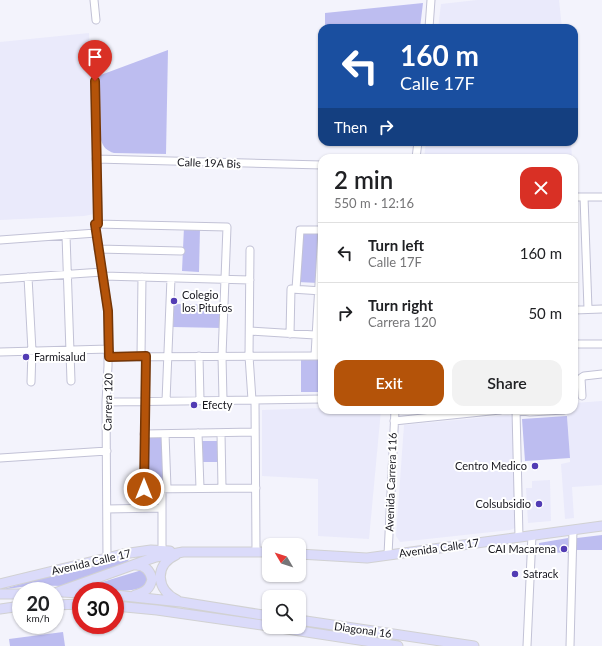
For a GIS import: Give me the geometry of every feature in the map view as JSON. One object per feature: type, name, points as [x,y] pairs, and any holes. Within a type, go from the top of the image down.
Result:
[{"type":"main road","name":"Avenida Calle 17","points":[[306,554],[367,558],[602,526]]},
{"type":"main road","name":"Avenida Calle 17","points":[[0,584],[129,553],[162,550],[183,552],[262,551]]},
{"type":"main road","name":"Avenida Calle 17","points":[[64,589],[156,557],[183,552]]},
{"type":"main road","points":[[181,602],[166,593],[160,580],[160,573],[166,561],[183,552]]},
{"type":"main road","points":[[129,553],[132,558],[131,566],[143,566],[148,569],[152,579],[148,589],[143,593],[130,596]]},
{"type":"main road","points":[[0,594],[12,594]]},
{"type":"main road","points":[[124,596],[181,602],[262,615]]},
{"type":"main road","points":[[124,607],[262,625]]},
{"type":"main road","points":[[0,609],[12,608]]},
{"type":"main road","name":"Diagonal 16","points":[[306,621],[474,646]]},
{"type":"main road","name":"Diagonal 16","points":[[306,633],[352,642],[398,646]]},
{"type":"street","points":[[94,0],[96,20]]},
{"type":"street","points":[[429,24],[431,0]]},
{"type":"street","name":"Carrera 120","points":[[94,49],[96,233],[108,311],[109,349],[106,402],[107,558]]},
{"type":"street","name":"Calle 19A Bis","points":[[96,159],[318,165]]},
{"type":"street","points":[[578,197],[602,197]]},
{"type":"street","points":[[584,197],[588,309]]},
{"type":"street","points":[[96,224],[227,227],[222,356],[224,400]]},
{"type":"street","points":[[290,334],[293,289],[300,230],[318,230]]},
{"type":"street","points":[[0,240],[96,233]]},
{"type":"street","points":[[66,235],[72,381]]},
{"type":"street","points":[[98,249],[181,251]]},
{"type":"street","points":[[250,250],[249,356],[256,432],[256,551]]},
{"type":"street","points":[[0,279],[102,274],[142,277],[250,280]]},
{"type":"street","points":[[28,277],[32,351],[31,382]]},
{"type":"street","points":[[142,277],[145,401],[144,489],[256,488]]},
{"type":"street","points":[[166,401],[171,278]]},
{"type":"street","points":[[293,289],[318,290]]},
{"type":"street","points":[[578,310],[602,309]]},
{"type":"street","points":[[109,357],[318,356],[318,332],[290,334],[250,332]]},
{"type":"street","points":[[578,344],[602,344]]},
{"type":"street","points":[[0,352],[109,349]]},
{"type":"street","points":[[199,356],[200,400]]},
{"type":"street","points":[[582,396],[578,378],[602,374]]},
{"type":"street","points":[[106,402],[318,398]]},
{"type":"street","name":"Avenida Carrera 116","points":[[388,555],[395,414]]},
{"type":"street","points":[[394,420],[458,414]]},
{"type":"street","points":[[515,414],[519,537]]},
{"type":"street","points":[[144,434],[256,432]]},
{"type":"street","points":[[221,433],[222,488]]},
{"type":"street","points":[[162,550],[165,434]]},
{"type":"street","points":[[198,434],[200,488]]},
{"type":"street","points":[[0,458],[107,451]]},
{"type":"street","points":[[107,509],[162,508]]},
{"type":"street","points":[[570,645],[573,530]]},
{"type":"street","points":[[527,643],[532,535]]},
{"type":"shaded area","points":[[477,0],[559,0],[562,24],[438,24],[441,4]]},
{"type":"shaded area","points":[[423,3],[420,24],[325,24],[325,13]]},
{"type":"shaded area","points":[[89,33],[94,152],[94,214],[84,216],[0,220],[0,42]]},
{"type":"shaded area","points":[[168,50],[166,154],[114,153],[109,151],[104,147],[101,140],[98,76]]},
{"type":"shaded area","points":[[426,146],[571,146],[572,154],[424,154]]},
{"type":"shaded area","points":[[184,227],[200,228],[199,272],[182,271]]},
{"type":"shaded area","points":[[318,231],[318,283],[298,282],[302,232]]},
{"type":"shaded area","points":[[174,304],[222,305],[222,328],[173,327]]},
{"type":"shaded area","points":[[301,358],[318,358],[318,392],[301,392]]},
{"type":"shaded area","points":[[602,401],[602,485],[572,487],[574,518],[565,519],[561,464],[570,462],[567,414],[578,414],[578,403]]},
{"type":"shaded area","points":[[318,408],[318,414],[381,414],[369,539],[318,536],[318,479],[262,476],[262,410]]},
{"type":"shaded area","points":[[508,415],[515,419],[518,524],[515,528],[510,530],[400,542],[396,536],[404,425]]},
{"type":"shaded area","points":[[567,416],[570,458],[525,461],[522,419]]},
{"type":"shaded area","points":[[162,437],[163,486],[146,487],[147,438]]},
{"type":"shaded area","points":[[202,441],[217,441],[217,462],[203,462]]},
{"type":"shaded area","name":"Colsubsidio","points":[[550,480],[551,521],[528,523],[526,488],[532,488],[532,481]]},
{"type":"shaded area","points":[[602,535],[602,550],[577,550],[577,538]]},
{"type":"shaded area","points":[[568,538],[568,553],[540,552],[539,543]]},
{"type":"shaded area","points":[[128,557],[129,560],[124,564],[64,585],[64,582],[28,582],[77,568]]},
{"type":"shaded area","points":[[142,570],[148,574],[147,585],[132,590],[124,591],[124,582],[102,582]]},
{"type":"shaded area","points":[[12,587],[12,588],[0,590]]},
{"type":"shaded area","points":[[48,634],[63,634],[65,646],[10,646],[9,639]]},
{"type":"place","name":"Colegio los Pitufos","points":[[174,301]]},
{"type":"place","name":"Farmisalud","points":[[26,357]]},
{"type":"place","name":"Efecty","points":[[194,405]]},
{"type":"place","name":"Centro Medico","points":[[535,466]]},
{"type":"place","name":"Colsubsidio","points":[[539,504]]},
{"type":"place","name":"CAI Macarena","points":[[564,549]]},
{"type":"place","name":"Satrack","points":[[515,574]]},
{"type":"route","points":[[95,81],[98,224],[95,224],[108,311],[109,357],[146,356],[144,489]]}]
